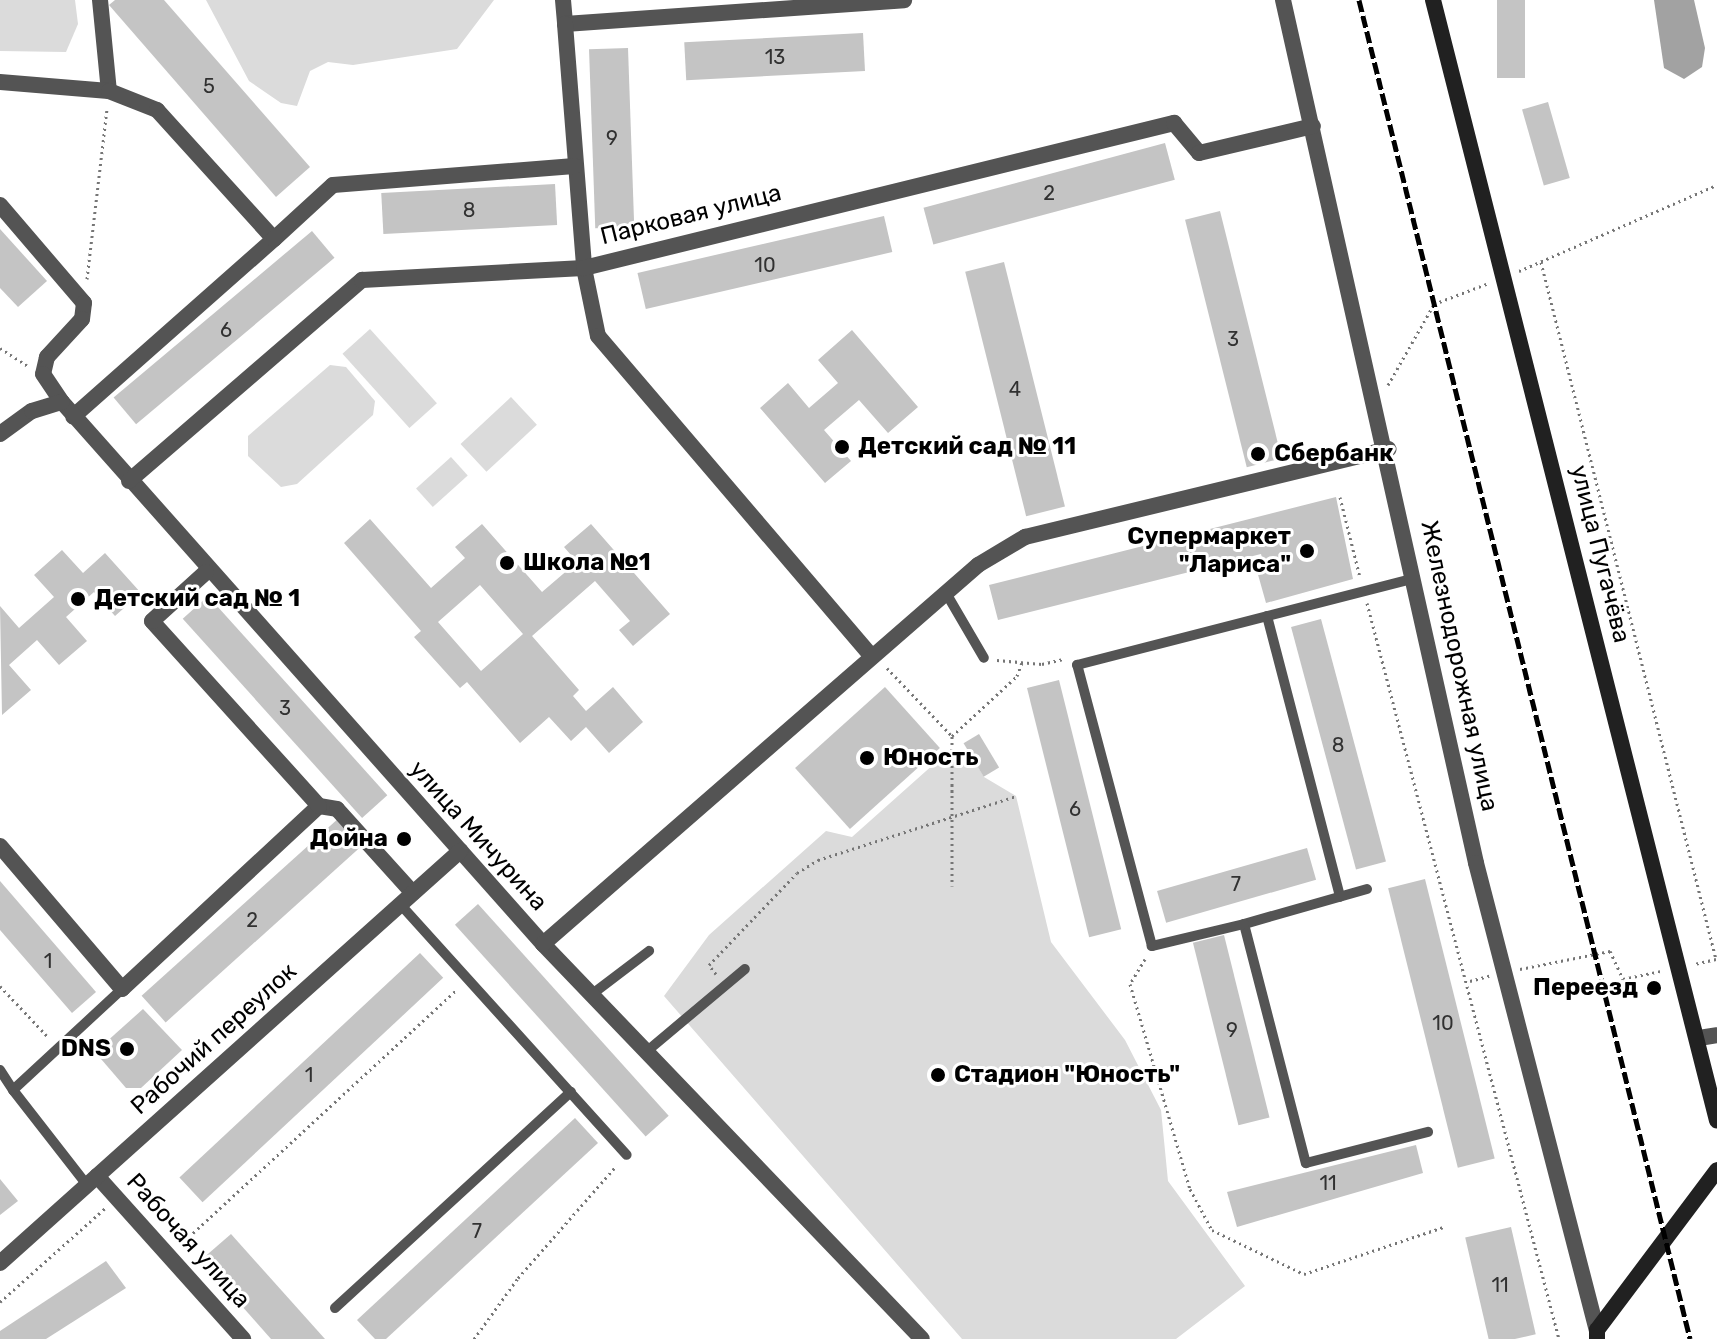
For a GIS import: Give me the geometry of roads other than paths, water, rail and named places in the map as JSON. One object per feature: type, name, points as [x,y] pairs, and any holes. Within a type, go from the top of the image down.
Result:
[{"type":"street","points":[[100,0],[109,91]]},
{"type":"street","points":[[563,0],[584,268],[598,336],[871,656]]},
{"type":"street","points":[[565,24],[904,0]]},
{"type":"street","name":"Железнодорожная улица","points":[[1283,0],[1378,403],[1504,972],[1597,1334]]},
{"type":"street","name":"улица Пугачёва","points":[[1433,0],[1699,1038],[1717,1121]]},
{"type":"street","points":[[0,82],[109,91],[157,110],[274,239]]},
{"type":"street","name":"Парковая улица","points":[[129,481],[362,280],[584,268],[1174,123],[1199,153],[1313,126]]},
{"type":"street","points":[[73,417],[333,185],[574,166]]},
{"type":"street","name":"улица Мичурина","points":[[0,205],[84,303],[82,319],[47,357],[43,374],[73,417],[206,572],[543,944],[922,1339]]},
{"type":"street","points":[[0,434],[32,411],[62,402]]},
{"type":"street","points":[[543,944],[871,656],[946,593],[1025,537],[1388,449]]},
{"type":"street","points":[[206,572],[152,621],[319,806],[337,809],[413,893]]},
{"type":"street","points":[[0,846],[122,989],[319,806]]},
{"type":"street","name":"Рабочий переулок","points":[[0,1263],[460,851]]},
{"type":"street","points":[[1699,1038],[1717,1035]]},
{"type":"street","points":[[1597,1334],[1717,1170]]},
{"type":"street","name":"Рабочая улица","points":[[92,1181],[116,1198],[243,1339]]},
{"type":"lane","points":[[1367,889],[1152,946],[1077,665],[1416,578]]},
{"type":"lane","points":[[946,593],[984,658]]},
{"type":"lane","points":[[1267,616],[1340,897]]},
{"type":"lane","points":[[400,904],[627,1155]]},
{"type":"lane","points":[[1244,924],[1306,1163],[1428,1132]]},
{"type":"lane","points":[[591,995],[649,951]]},
{"type":"lane","points":[[646,1052],[745,969]]},
{"type":"lane","points":[[13,1090],[122,989]]},
{"type":"lane","points":[[0,1070],[13,1090],[92,1181]]},
{"type":"lane","points":[[335,1308],[571,1092]]},
{"type":"railway","points":[[1359,0],[1690,1339]]},
{"type":"place","name":"Детский сад № 11","points":[[842,447]]},
{"type":"place","name":"Сбербанк","points":[[1258,454]]},
{"type":"place","name":"Супермаркет \"Лариса\"","points":[[1307,551]]},
{"type":"place","name":"Школа №1","points":[[507,563]]},
{"type":"place","name":"Детский сад № 1","points":[[78,599]]},
{"type":"place","name":"Юность","points":[[867,758]]},
{"type":"place","name":"Дойна","points":[[404,839]]},
{"type":"place","name":"Переезд","points":[[1654,988]]},
{"type":"place","name":"DNS","points":[[127,1049]]},
{"type":"place","name":"Стадион \"Юность\"","points":[[938,1075]]}]
